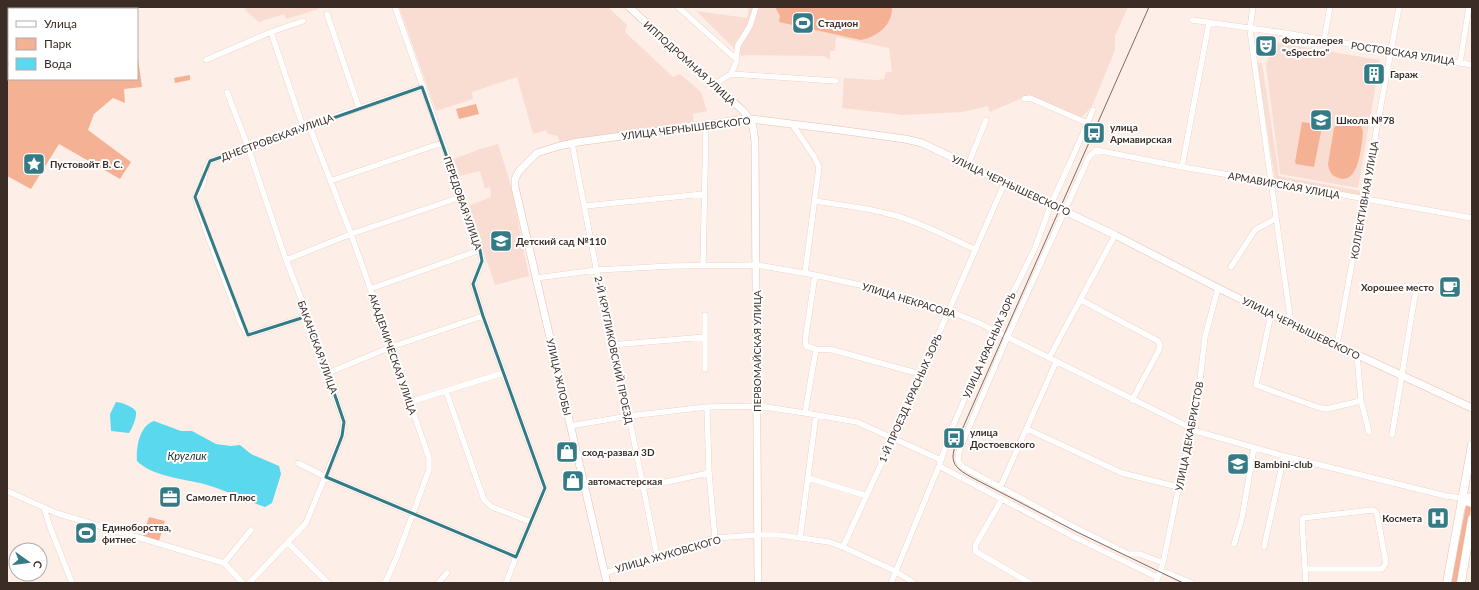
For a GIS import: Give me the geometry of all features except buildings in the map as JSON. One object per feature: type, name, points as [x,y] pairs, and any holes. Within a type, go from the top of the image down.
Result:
[{"type":"main road","points":[[1447,583],[1472,445]]},
{"type":"main road","points":[[1466,482],[1467,491],[1472,493]]},
{"type":"main road","points":[[1461,506],[1463,502],[1466,501],[1472,503]]},
{"type":"main road","points":[[1461,583],[1472,519]]},
{"type":"street","name":"ПЕРЕДОВАЯ УЛИЦА","points":[[396,7],[422,88],[480,250],[482,261],[473,284],[503,373],[545,488],[531,522]]},
{"type":"street","name":"ИППОДРОМНАЯ УЛИЦА","points":[[629,7],[715,84],[751,119]]},
{"type":"street","points":[[678,7],[736,59]]},
{"type":"street","points":[[715,84],[731,74],[736,63],[738,45],[750,26],[756,7]]},
{"type":"street","points":[[1253,7],[1250,29],[1275,218],[1291,324]]},
{"type":"street","points":[[1324,40],[1330,7]]},
{"type":"street","name":"КОЛЛЕКТИВНАЯ УЛИЦА","points":[[1337,345],[1399,7]]},
{"type":"street","points":[[1460,62],[1469,7]]},
{"type":"street","points":[[326,14],[359,108]]},
{"type":"street","points":[[206,60],[271,32],[304,20]]},
{"type":"street","name":"РОСТОВСКАЯ УЛИЦА","points":[[1192,20],[1265,30],[1472,65]]},
{"type":"street","points":[[1182,167],[1209,23]]},
{"type":"street","name":"АКАДЕМИЧЕСКАЯ УЛИЦА","points":[[271,32],[306,126],[351,234],[429,458],[429,470],[396,559],[385,583]]},
{"type":"street","points":[[731,74],[836,81]]},
{"type":"street","name":"ДНЕСТРОВСКАЯ УЛИЦА","points":[[308,316],[248,335],[241,324],[207,234],[195,197],[203,184],[206,168],[210,161],[306,126],[422,88]]},
{"type":"street","name":"БАКАНСКАЯ УЛИЦА","points":[[227,92],[248,147],[286,260],[308,316],[344,422],[342,436],[306,523],[249,583]]},
{"type":"street","points":[[1024,99],[1030,98],[1087,123]]},
{"type":"street","name":"УЛИЦА КРАСНЫХ ЗОРЬ","points":[[890,583],[940,463],[952,428],[994,331],[1035,248],[1051,204],[1093,110]]},
{"type":"street","name":"УЛИЦА ЧЕРНЫШЕВСКОГО","points":[[519,171],[537,153],[572,143],[751,119],[905,139],[922,143],[1115,235],[1291,324],[1472,408]]},
{"type":"street","name":"ПЕРВОМАЙСКАЯ УЛИЦА","points":[[751,119],[755,142],[758,406],[758,583]]},
{"type":"street","points":[[968,164],[986,120]]},
{"type":"street","points":[[703,266],[706,124]]},
{"type":"street","points":[[792,124],[815,158],[819,167],[805,273]]},
{"type":"street","points":[[330,182],[442,143]]},
{"type":"street","name":"2-Й КРУГЛИКОВСКИЙ ПРОЕЗД","points":[[572,143],[611,345],[629,416],[657,556]]},
{"type":"street","name":"АРМАВИРСКАЯ УЛИЦА","points":[[1064,210],[1089,157],[1096,150],[1182,167],[1472,218]]},
{"type":"street","name":"УЛИЦА ЖЛОБЫ","points":[[519,171],[515,179],[516,195],[607,583]]},
{"type":"street","name":"1-Й ПРОЕЗД КРАСНЫХ ЗОРЬ","points":[[843,547],[893,438],[1005,182]]},
{"type":"street","points":[[585,206],[704,194]]},
{"type":"street","points":[[286,260],[351,234],[461,197]]},
{"type":"street","points":[[815,201],[901,217],[939,232],[976,250]]},
{"type":"street","points":[[1064,210],[959,451],[958,460],[961,466],[1072,526],[1128,554],[1140,554],[1163,563]]},
{"type":"street","points":[[1231,267],[1255,230],[1275,218]]},
{"type":"street","points":[[1049,358],[1115,235]]},
{"type":"street","points":[[370,290],[480,250]]},
{"type":"street","name":"УЛИЦА НЕКРАСОВА","points":[[536,278],[597,270],[671,266],[756,265],[805,273],[878,289],[949,311],[994,331],[1199,432],[1284,456],[1446,496],[1462,498],[1472,496]]},
{"type":"street","points":[[815,275],[805,341],[806,346],[816,349],[833,350],[920,374]]},
{"type":"street","name":"УЛИЦА ДЕКАБРИСТОВ","points":[[1156,580],[1163,563],[1199,388],[1205,337],[1218,288]]},
{"type":"street","points":[[1392,435],[1416,289]]},
{"type":"street","points":[[1081,300],[1158,341],[1160,345],[1159,350],[1132,400]]},
{"type":"street","points":[[1271,314],[1256,385],[1326,409],[1361,401]]},
{"type":"street","points":[[705,315],[705,369]]},
{"type":"street","points":[[328,373],[391,347],[483,316]]},
{"type":"street","points":[[611,345],[705,337]]},
{"type":"street","points":[[805,413],[816,349]]},
{"type":"street","points":[[1357,355],[1361,401],[1369,432]]},
{"type":"street","points":[[1000,488],[1056,362]]},
{"type":"street","points":[[410,402],[503,373]]},
{"type":"street","points":[[446,391],[484,500],[492,507],[531,522],[506,583]]},
{"type":"street","points":[[570,426],[629,416],[707,407],[758,406],[857,422],[893,438],[1074,538],[1156,580]]},
{"type":"street","points":[[707,407],[715,538]]},
{"type":"street","points":[[800,538],[816,415]]},
{"type":"street","points":[[1027,429],[1122,473],[1178,487]]},
{"type":"street","points":[[1234,544],[1242,518],[1254,448]]},
{"type":"street","points":[[1264,547],[1284,456]]},
{"type":"street","points":[[298,463],[326,477],[516,557]]},
{"type":"street","points":[[642,487],[710,473]]},
{"type":"street","points":[[808,478],[867,496]]},
{"type":"street","points":[[7,491],[44,508],[95,525],[224,563],[243,583]]},
{"type":"street","points":[[1002,499],[976,544],[975,551],[1030,583]]},
{"type":"street","points":[[44,508],[52,533],[72,583]]},
{"type":"street","points":[[1306,569],[1382,569],[1386,563],[1377,514],[1375,511],[1372,510],[1303,518],[1306,583]]},
{"type":"street","points":[[224,563],[251,530]]},
{"type":"street","name":"УЛИЦА ЖУКОВСКОГО","points":[[605,573],[715,538],[780,535],[829,542],[843,547],[895,571],[914,583]]},
{"type":"street","points":[[288,543],[328,583]]},
{"type":"street","points":[[1160,570],[1192,583]]},
{"type":"street","points":[[438,583],[447,573]]},
{"type":"highlighted area","points":[[422,87],[480,250],[482,261],[473,284],[483,316],[545,488],[516,557],[326,477],[342,436],[344,422],[308,316],[248,335],[195,197],[210,161]]},
{"type":"shaded area","points":[[319,7],[319,9],[286,19],[284,14],[259,22],[246,11],[245,8]]},
{"type":"shaded area","points":[[399,7],[608,7],[627,25],[625,32],[673,77],[680,74],[701,92],[707,111],[693,114],[694,124],[560,144],[558,136],[548,134],[546,130],[533,134],[517,77],[472,92],[473,99],[436,111]]},
{"type":"shaded area","points":[[749,7],[1128,7],[1115,36],[1115,50],[1092,106],[1081,118],[1029,95],[990,112],[988,106],[962,112],[904,115],[842,108],[844,78],[877,80],[884,79],[886,72],[892,72],[889,48],[836,37],[835,51],[830,51],[830,60],[824,56],[744,55],[743,57],[696,11],[747,18]]},
{"type":"shaded area","name":"Школа №78","points":[[1274,42],[1380,60],[1358,188],[1280,174],[1266,65]]},
{"type":"shaded area","points":[[1257,63],[1262,63],[1279,176],[1361,191],[1360,196],[1275,180]]},
{"type":"shaded area","name":"Детский сад №110","points":[[498,144],[510,182],[529,276],[495,285],[468,206],[491,197],[490,187],[485,189],[480,171],[460,176],[454,159]]},
{"type":"green space","points":[[775,7],[892,7],[892,13],[887,24],[879,33],[861,40],[779,22],[780,16]]},
{"type":"green space","points":[[7,47],[8,80],[138,80],[138,58],[142,87],[124,89],[125,103],[113,98],[94,114],[88,130],[131,162],[120,179],[59,144],[31,189],[7,176]]},
{"type":"green space","points":[[190,75],[190,80],[175,83],[174,78]]},
{"type":"green space","points":[[476,104],[479,114],[459,119],[456,109]]},
{"type":"green space","points":[[1348,118],[1358,122],[1362,127],[1363,133],[1360,156],[1354,172],[1350,177],[1344,179],[1333,175],[1328,164],[1334,128],[1339,122]]},
{"type":"green space","points":[[1302,122],[1320,125],[1322,127],[1314,167],[1296,164],[1295,162]]},
{"type":"green space","points":[[1466,506],[1470,506],[1471,509],[1457,583],[1451,583]]},
{"type":"green space","points":[[149,517],[165,521],[159,541],[143,536]]},
{"type":"water","points":[[116,402],[130,407],[136,412],[132,429],[129,433],[111,431],[110,414]]},
{"type":"water","name":"Круглик","points":[[154,421],[181,431],[192,431],[216,444],[231,446],[240,445],[251,454],[279,466],[281,474],[272,503],[265,507],[212,486],[159,474],[143,466],[137,461],[138,444],[142,432]]},
{"type":"tram line","points":[[1149,7],[957,441],[953,459],[954,463],[960,470],[971,477],[1077,532],[1183,583]]},
{"type":"place","name":"Стадион","points":[[803,23]]},
{"type":"place","name":"Фотогалерея \"eSpectro\"","points":[[1266,46]]},
{"type":"place","name":"Гараж","points":[[1374,74]]},
{"type":"place","name":"Школа №78","points":[[1321,120]]},
{"type":"place","name":"улица Армавирская","points":[[1094,133]]},
{"type":"place","name":"Пустовойт В. С.","points":[[34,164]]},
{"type":"place","name":"Детский сад №110","points":[[501,241]]},
{"type":"place","name":"Хорошее место","points":[[1450,287]]},
{"type":"place","name":"улица Достоевского","points":[[954,438]]},
{"type":"place","name":"сход-развал 3D","points":[[567,452]]},
{"type":"place","name":"Bambini-club","points":[[1238,464]]},
{"type":"place","name":"автомастерская","points":[[573,481]]},
{"type":"place","name":"Самолет Плюс","points":[[170,497]]},
{"type":"place","name":"Космета","points":[[1438,518]]},
{"type":"place","name":"Единоборства, фитнес","points":[[86,533]]}]
